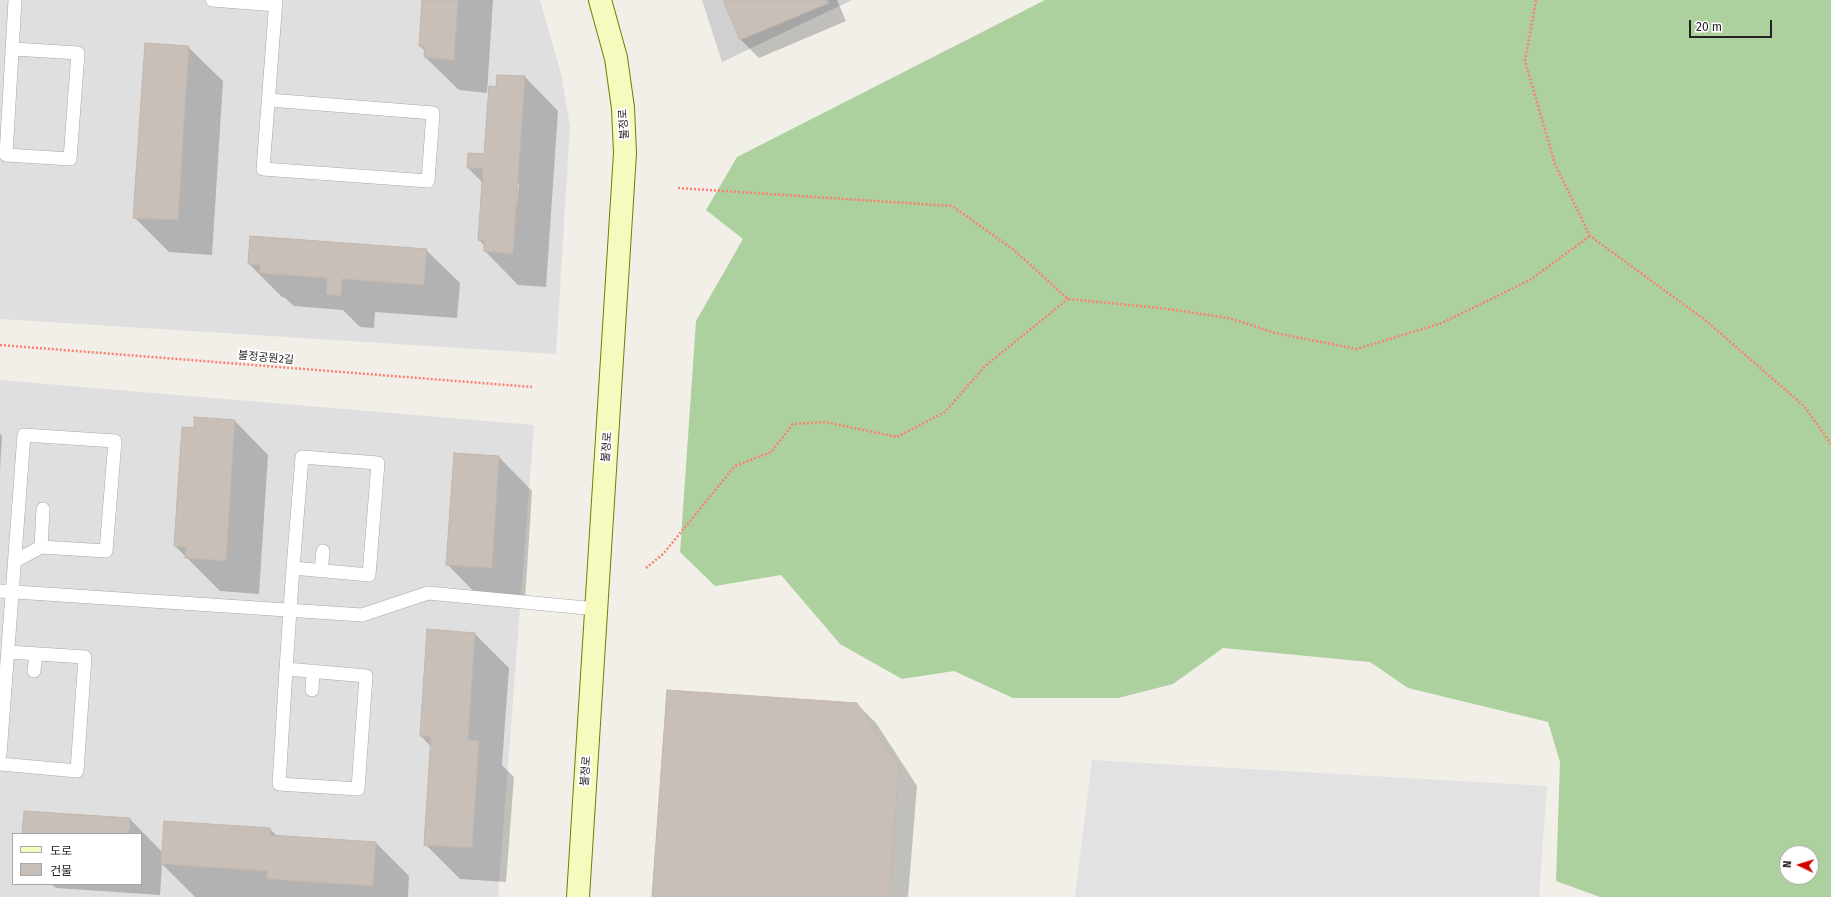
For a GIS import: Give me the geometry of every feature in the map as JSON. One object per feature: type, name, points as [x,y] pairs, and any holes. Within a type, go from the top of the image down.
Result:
[{"type":"main road","name":"불정로","points":[[578,897],[625,153],[623,108],[616,58],[600,0]]},
{"type":"lane","points":[[13,49],[78,53],[70,159],[6,155],[15,0]]},
{"type":"lane","points":[[212,0],[276,2],[268,100],[263,169],[428,181],[433,113],[268,100]]},
{"type":"lane","points":[[0,754],[8,652],[6,592],[15,560],[24,435],[115,441],[106,551],[41,547],[15,560]]},
{"type":"lane","points":[[286,669],[366,676],[358,789],[279,784],[286,669],[293,568],[302,457],[378,463],[369,574],[293,568]]},
{"type":"lane","points":[[41,547],[43,509]]},
{"type":"lane","points":[[321,571],[323,551]]},
{"type":"lane","points":[[6,592],[362,616],[428,593],[597,609]]},
{"type":"lane","points":[[0,764],[77,770],[85,657],[8,652]]},
{"type":"lane","points":[[34,671],[36,654]]},
{"type":"lane","points":[[312,690],[313,671]]},
{"type":"path","points":[[1536,0],[1525,61],[1556,164],[1590,236],[1705,320],[1804,406],[1831,444]]},
{"type":"path","points":[[678,188],[952,206],[1014,250],[1068,299],[1160,308],[1229,318],[1275,334],[1357,349],[1442,323],[1530,280],[1590,236]]},
{"type":"path","points":[[646,568],[663,554],[736,466],[771,452],[793,424],[825,422],[897,437],[946,412],[985,366],[1068,299]]},
{"type":"path","name":"불정공원2길","points":[[0,345],[532,387]]},
{"type":"shaded area","points":[[0,0],[540,0],[562,77],[570,127],[556,354],[0,319]]},
{"type":"shaded area","points":[[702,0],[852,0],[722,62]]},
{"type":"shaded area","points":[[0,380],[534,425],[498,897],[0,897]]},
{"type":"shaded area","points":[[1092,760],[1547,786],[1539,897],[1075,897]]},
{"type":"green space","points":[[1045,0],[1831,0],[1831,897],[1600,897],[1556,881],[1560,762],[1548,722],[1408,688],[1370,662],[1223,648],[1173,684],[1118,698],[1013,698],[954,671],[902,679],[840,644],[781,575],[715,586],[680,552],[696,321],[743,239],[706,210],[737,157]]},
{"type":"building","points":[[422,0],[458,0],[454,60],[424,57],[425,47],[419,46]]},
{"type":"building","points":[[723,0],[827,0],[829,3],[740,40]]},
{"type":"building","points":[[145,43],[189,46],[178,220],[133,218]]},
{"type":"building","points":[[497,75],[525,76],[513,254],[484,251],[484,241],[478,240],[483,169],[467,168],[468,153],[484,154],[489,86],[496,87]]},
{"type":"building","points":[[250,236],[427,249],[424,285],[342,279],[341,296],[326,294],[327,278],[260,273],[260,265],[248,264]]},
{"type":"building","points":[[194,417],[235,420],[226,561],[185,558],[186,547],[174,546],[182,427],[194,428]]},
{"type":"building","points":[[454,453],[499,456],[492,568],[446,565]]},
{"type":"building","points":[[427,629],[475,633],[468,740],[479,741],[472,848],[424,845],[431,737],[420,736]]},
{"type":"building","points":[[667,690],[857,703],[899,767],[889,897],[652,897]]},
{"type":"building","points":[[24,811],[130,818],[129,833],[22,833]]},
{"type":"building","points":[[164,821],[270,828],[270,835],[376,842],[373,886],[267,879],[267,871],[161,864]]}]
